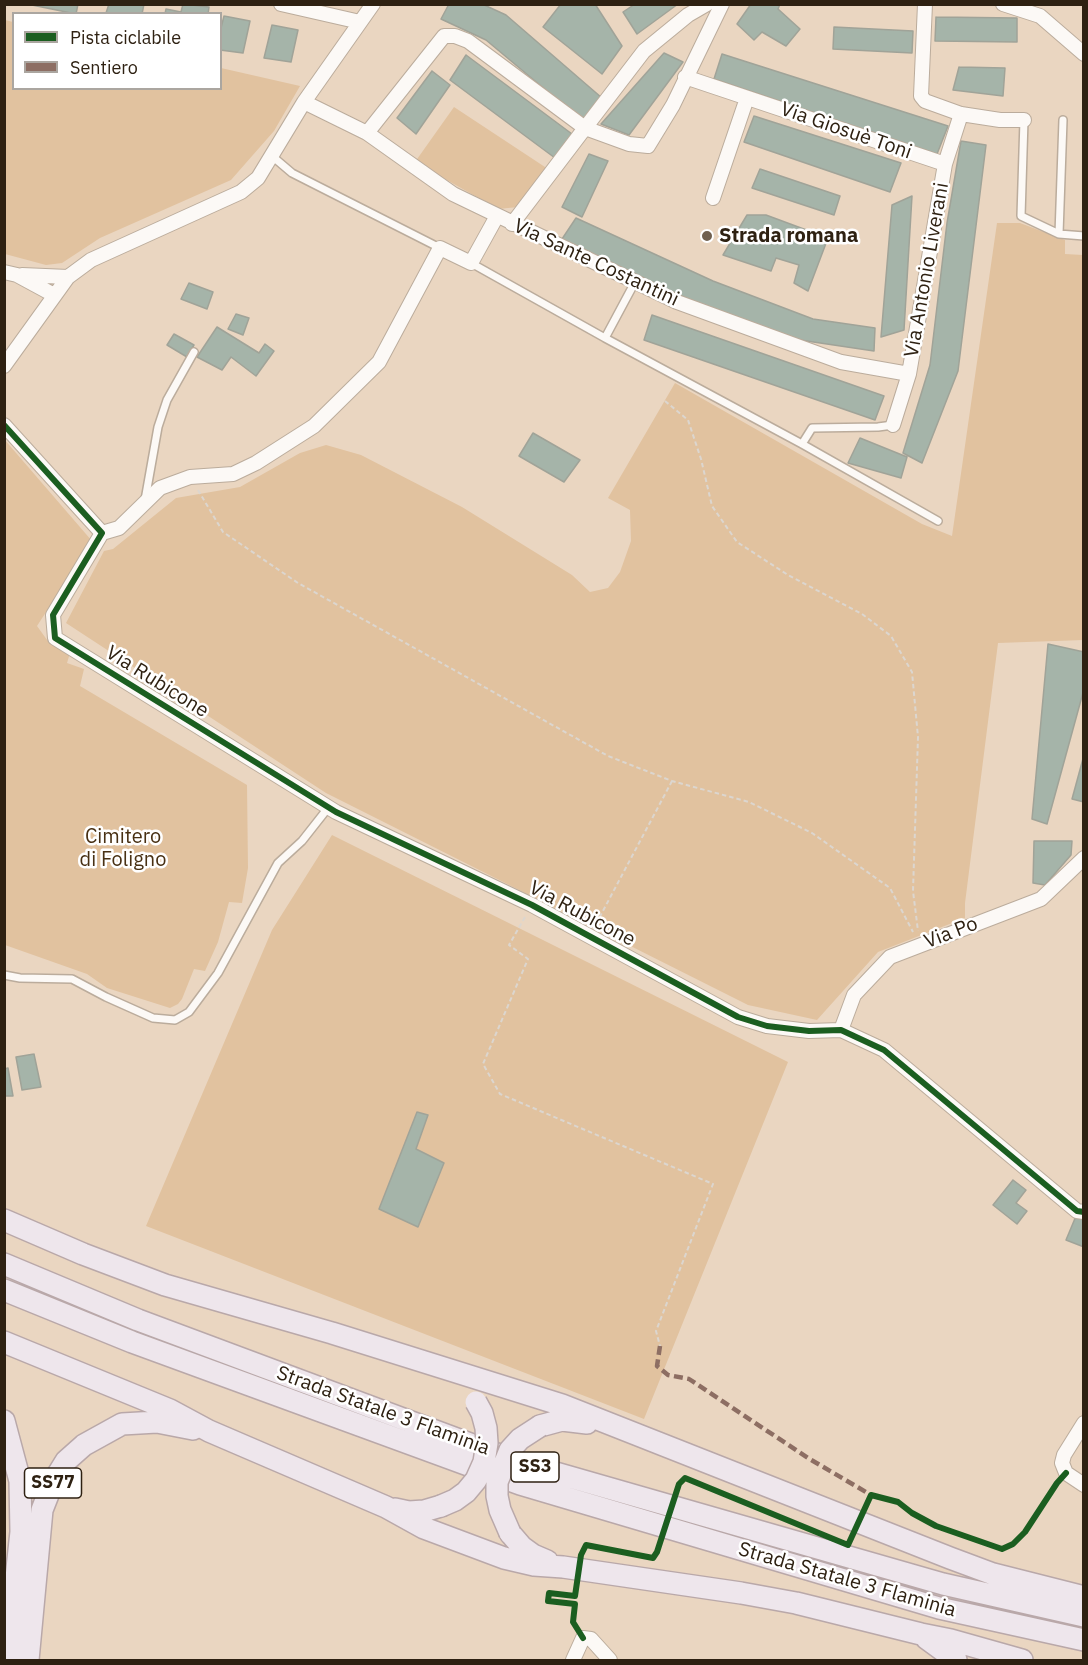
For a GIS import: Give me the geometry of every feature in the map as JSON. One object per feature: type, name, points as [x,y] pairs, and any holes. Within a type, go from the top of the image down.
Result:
[{"type":"highway","points":[[4,1220],[83,1254],[165,1285],[562,1405],[993,1574],[1078,1594]]},
{"type":"highway","name":"Strada Statale 3 Flaminia","points":[[4,1264],[138,1320],[521,1463],[943,1584],[1083,1616]]},
{"type":"highway","name":"Strada Statale 3 Flaminia","points":[[4,1290],[132,1342],[520,1484],[939,1608],[1083,1640]]},
{"type":"highway","points":[[4,1342],[170,1410],[209,1431],[386,1507],[424,1528],[478,1550],[571,1574],[741,1593],[796,1603],[951,1640],[1022,1660]]},
{"type":"highway","points":[[386,1507],[409,1512],[424,1512],[455,1500],[476,1480],[483,1462],[487,1443],[486,1428],[476,1402],[453,1381],[428,1364]]},
{"type":"highway","points":[[571,1574],[533,1555],[522,1547],[510,1533],[500,1510],[497,1482],[510,1450],[520,1439],[540,1426],[562,1420],[626,1430]]},
{"type":"highway","name":"SS77","points":[[4,1421],[20,1481],[21,1532],[6,1660]]},
{"type":"highway","name":"SS77","points":[[28,1660],[42,1510],[53,1482],[66,1461],[84,1444],[122,1424],[157,1422],[209,1431]]},
{"type":"highway","points":[[921,1634],[956,1660]]},
{"type":"street","points":[[280,4],[360,22]]},
{"type":"street","points":[[4,366],[68,277],[91,260],[241,192],[258,178],[304,102],[373,4]]},
{"type":"street","points":[[512,224],[644,51],[688,15],[706,4]]},
{"type":"street","points":[[367,133],[435,44],[444,36],[455,36],[468,41],[585,128],[629,144],[648,146],[673,105],[722,4]]},
{"type":"street","points":[[925,4],[921,96],[925,101],[961,114],[1000,120],[1024,120]]},
{"type":"street","points":[[1004,4],[1040,16],[1083,54]]},
{"type":"street","name":"Via Giosuè Toni","points":[[685,77],[945,164]]},
{"type":"street","points":[[714,198],[747,98]]},
{"type":"street","name":"Via Sante Costantini","points":[[304,102],[367,133],[453,194],[677,302],[841,362],[909,374]]},
{"type":"street","name":"Via Antonio Liverani","points":[[893,425],[909,374],[945,164],[961,114]]},
{"type":"street","points":[[4,425],[102,533],[119,528],[160,488],[190,477],[233,474],[256,463],[314,426],[379,362],[440,248],[471,262],[497,216]]},
{"type":"street","points":[[11,274],[68,277]]},
{"type":"street","points":[[11,274],[54,295]]},
{"type":"street","name":"Via Rubicone","points":[[102,533],[53,615],[55,638],[328,808],[532,904],[738,1017],[767,1026],[809,1031],[841,1030],[884,1050],[1077,1211],[1083,1212]]},
{"type":"street","name":"Via Po","points":[[841,1030],[854,995],[890,957],[1041,899],[1083,858]]},
{"type":"street","points":[[1083,1423],[1064,1455],[1062,1463],[1066,1473],[1083,1485]]},
{"type":"street","points":[[573,1660],[584,1638],[591,1639],[610,1660]]},
{"type":"lane","points":[[1024,120],[1022,216],[1059,234],[1083,236]]},
{"type":"lane","points":[[1059,234],[1063,120]]},
{"type":"lane","points":[[272,156],[292,173],[440,248]]},
{"type":"lane","points":[[471,262],[938,521]]},
{"type":"lane","points":[[605,338],[634,282]]},
{"type":"lane","points":[[144,506],[158,427],[167,400],[194,352]]},
{"type":"lane","points":[[802,444],[812,428],[893,425]]},
{"type":"lane","points":[[4,975],[20,978],[72,979],[153,1018],[175,1020],[189,1012],[218,973],[278,863],[302,841],[328,808]]},
{"type":"path","points":[[665,400],[688,420],[701,459],[712,506],[737,542],[788,575],[861,614],[891,636],[912,672],[918,737],[913,891],[920,945]]},
{"type":"path","points":[[190,477],[223,532],[298,583],[608,756],[672,781],[749,802],[812,833],[890,888],[920,945]]},
{"type":"path","points":[[590,936],[672,781]]},
{"type":"path","points":[[532,904],[509,945],[528,959],[483,1064],[500,1094],[713,1184],[656,1331],[660,1346]]},
{"type":"path","points":[[862,1513],[871,1495],[881,1497],[898,1502],[912,1513],[936,1526],[1002,1549],[1013,1544],[1025,1532],[1066,1473]]},
{"type":"path","points":[[679,1484],[685,1478],[781,1518]]},
{"type":"path","points":[[581,1555],[586,1545],[653,1558],[657,1552]]},
{"type":"path","points":[[571,1574],[575,1596],[549,1593],[548,1601],[575,1604],[573,1622],[584,1638]]},
{"type":"green space","points":[[5,20],[12,22],[12,90],[222,90],[222,68],[300,86],[274,131],[231,180],[100,238],[62,263],[46,265],[5,254]]},
{"type":"green space","points":[[454,107],[548,169],[518,207],[498,209],[415,162]]},
{"type":"green space","points":[[997,223],[1020,223],[1065,240],[1065,254],[1083,255],[1083,640],[998,643],[965,918],[878,952],[817,1020],[748,1005],[326,793],[66,623],[104,551],[113,549],[176,498],[240,487],[300,453],[326,445],[361,455],[462,507],[572,575],[590,592],[608,588],[620,572],[631,541],[630,510],[608,498],[675,383],[922,524],[952,536]]},
{"type":"green space","name":"Cimitero di Foligno","points":[[4,439],[92,541],[37,626],[50,644],[70,653],[67,663],[84,669],[80,686],[247,785],[248,868],[242,903],[229,902],[218,942],[205,971],[194,969],[182,999],[170,1008],[107,988],[87,974],[5,945]]},
{"type":"green space","points":[[332,835],[788,1062],[644,1419],[146,1226],[272,930]]},
{"type":"building","points":[[27,4],[78,4],[76,12]]},
{"type":"building","points":[[109,4],[144,4],[142,12],[106,12]]},
{"type":"building","points":[[183,4],[209,7],[208,12],[181,12]]},
{"type":"building","points":[[449,4],[482,4],[506,15],[602,98],[584,122],[486,40],[441,19]]},
{"type":"building","points":[[561,4],[595,4],[622,46],[602,74],[543,27]]},
{"type":"building","points":[[635,4],[678,4],[637,34],[623,12]]},
{"type":"building","points":[[751,4],[780,4],[778,9],[800,29],[786,46],[762,32],[754,40],[737,24]]},
{"type":"building","points":[[166,9],[181,12],[165,12]]},
{"type":"building","points":[[224,16],[250,21],[243,53],[222,50]]},
{"type":"building","points":[[936,17],[1017,18],[1017,42],[935,41]]},
{"type":"building","points":[[272,25],[298,30],[291,62],[264,58]]},
{"type":"building","points":[[834,27],[913,31],[912,53],[833,49]]},
{"type":"building","points":[[664,53],[683,62],[629,135],[601,124]]},
{"type":"building","points":[[722,54],[948,126],[937,154],[714,79]]},
{"type":"building","points":[[466,55],[572,134],[555,158],[450,80]]},
{"type":"building","points":[[959,67],[1005,68],[1003,96],[953,90]]},
{"type":"building","points":[[432,71],[450,85],[416,134],[397,118]]},
{"type":"building","points":[[754,116],[901,163],[890,192],[744,142]]},
{"type":"building","points":[[961,141],[986,145],[958,371],[922,463],[903,453],[930,365],[947,223]]},
{"type":"building","points":[[589,154],[608,161],[582,217],[562,207]]},
{"type":"building","points":[[760,169],[840,196],[834,215],[752,188]]},
{"type":"building","points":[[912,196],[904,330],[881,337],[892,205]]},
{"type":"building","points":[[747,215],[766,215],[828,238],[808,291],[794,283],[799,265],[776,258],[771,271],[723,255]]},
{"type":"building","points":[[576,218],[713,281],[813,319],[875,328],[874,351],[800,340],[696,303],[562,239]]},
{"type":"building","points":[[189,283],[213,292],[207,309],[181,299]]},
{"type":"building","points":[[236,314],[249,318],[243,335],[228,329]]},
{"type":"building","points":[[652,315],[884,396],[875,420],[644,340]]},
{"type":"building","points":[[217,327],[259,353],[265,344],[274,351],[256,376],[231,357],[222,370],[197,357]]},
{"type":"building","points":[[174,334],[194,345],[187,357],[167,345]]},
{"type":"building","points":[[533,433],[580,460],[564,482],[519,456]]},
{"type":"building","points":[[860,438],[907,457],[901,478],[848,463]]},
{"type":"building","points":[[1048,644],[1084,652],[1084,689],[1047,824],[1032,819]]},
{"type":"building","points":[[1084,755],[1084,802],[1072,799]]},
{"type":"building","points":[[1034,841],[1072,841],[1071,855],[1045,885],[1033,883]]},
{"type":"building","points":[[34,1054],[41,1087],[22,1090],[16,1057]]},
{"type":"building","points":[[8,1068],[13,1096],[4,1096],[4,1069]]},
{"type":"building","points":[[417,1112],[428,1115],[416,1149],[444,1163],[418,1227],[379,1209]]},
{"type":"building","points":[[1013,1180],[1026,1190],[1016,1203],[1027,1211],[1017,1224],[993,1205]]},
{"type":"building","points":[[1076,1216],[1084,1219],[1084,1247],[1066,1240]]},
{"type":"marked path","points":[[660,1346],[657,1366],[668,1375],[689,1379],[808,1458],[871,1495]]},
{"type":"cycle path","points":[[4,425],[102,533],[53,615],[55,638],[336,812],[532,905],[738,1017],[767,1026],[809,1031],[841,1030],[884,1050],[1077,1211],[1084,1212]]},
{"type":"cycle path","points":[[583,1638],[573,1622],[575,1604],[548,1601],[549,1593],[575,1596],[581,1555],[586,1545],[653,1558],[679,1484],[685,1478],[848,1545],[871,1495],[898,1502],[912,1513],[936,1526],[1002,1549],[1013,1544],[1025,1532],[1066,1473]]},
{"type":"place","name":"Strada romana","points":[[707,236]]}]
